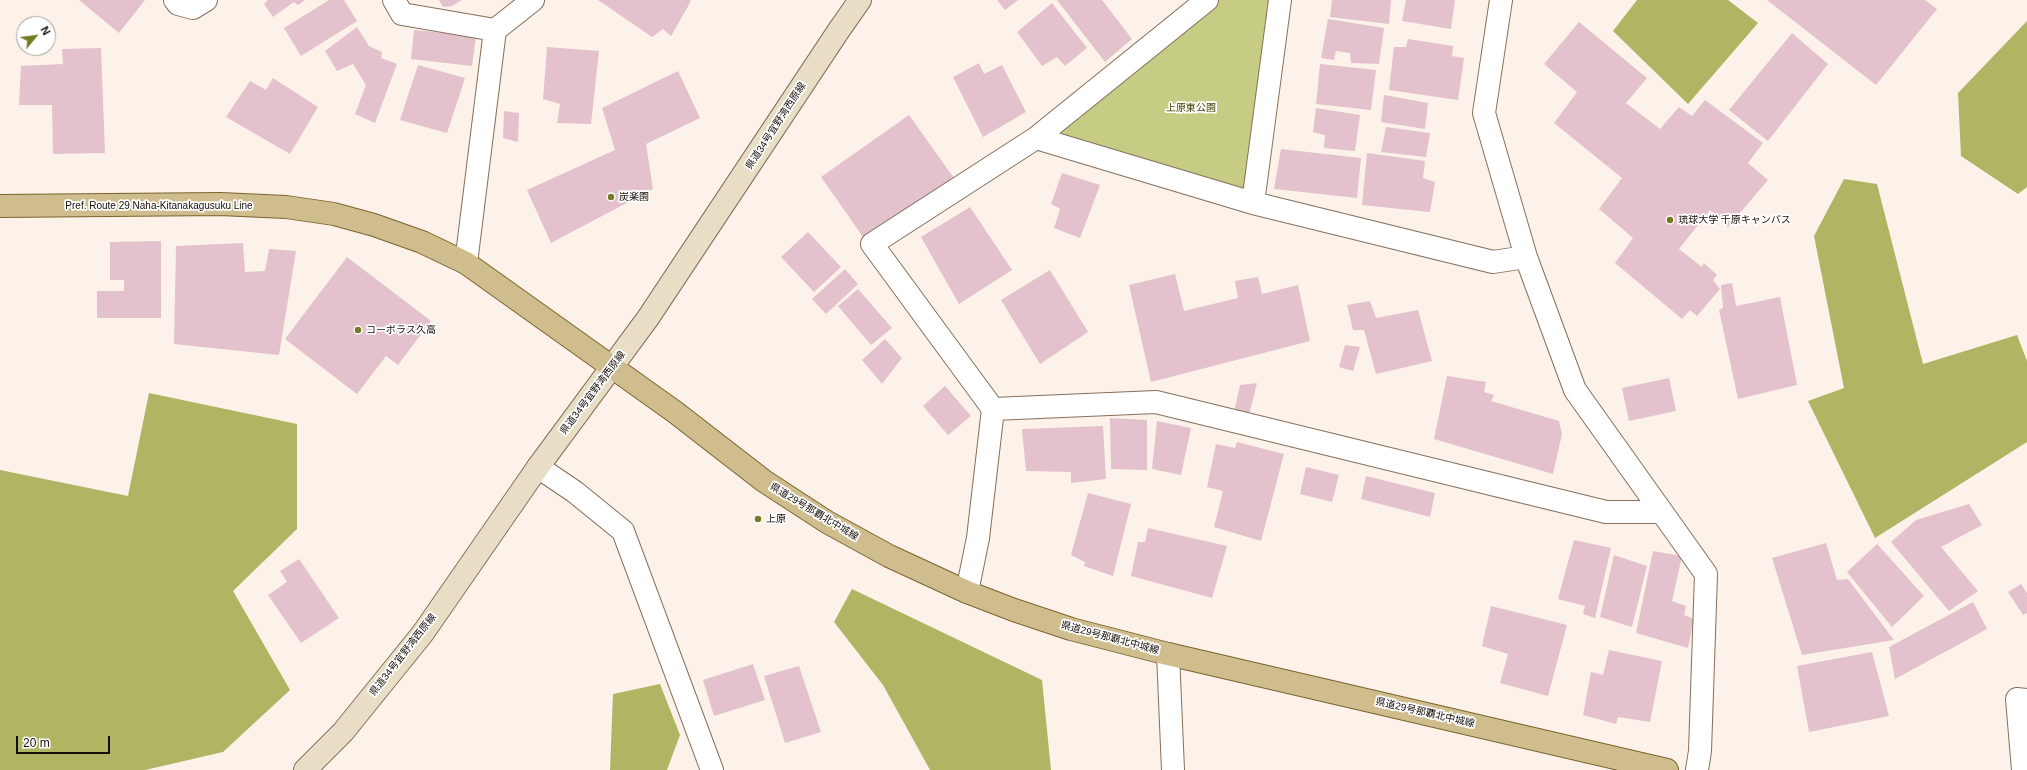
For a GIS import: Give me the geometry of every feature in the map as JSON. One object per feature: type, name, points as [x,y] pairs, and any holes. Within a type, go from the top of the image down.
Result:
[{"type":"main road","name":"県道34号宜野湾西原線","points":[[305,770],[343,732],[423,633],[538,467],[652,312],[860,0]]},
{"type":"main road","name":"Pref. Route 29 Naha-Kitanakagusuku Line","points":[[0,206],[220,204],[286,207],[334,214],[374,225],[422,242],[466,263],[612,367]]},
{"type":"main road","name":"県道29号那覇北中城線","points":[[612,367],[675,412],[764,481],[827,522],[896,559],[967,592],[1014,610],[1071,629],[1168,654],[1667,770]]},
{"type":"street","points":[[175,0],[178,4],[193,8],[206,0]]},
{"type":"street","points":[[394,0],[402,14],[495,30]]},
{"type":"street","points":[[466,263],[495,30],[533,0]]},
{"type":"street","points":[[967,592],[978,538],[993,410],[872,244],[1036,138],[1207,0]]},
{"type":"street","points":[[1252,203],[1280,0]]},
{"type":"street","points":[[1501,0],[1484,113],[1526,257],[1575,390],[1706,574],[1700,751],[1697,770]]},
{"type":"street","points":[[1036,138],[1252,203],[1493,262],[1526,257]]},
{"type":"street","points":[[993,410],[1156,402],[1606,512],[1661,512]]},
{"type":"street","points":[[538,467],[575,492],[623,531],[712,770]]},
{"type":"street","points":[[1168,654],[1173,770]]},
{"type":"street","points":[[2023,770],[2017,699],[2027,700]]},
{"type":"green space","name":"上原東公園","points":[[1207,0],[1280,0],[1253,203],[1036,138]]},
{"type":"green space","points":[[1637,0],[1728,0],[1758,23],[1688,104],[1613,31]]},
{"type":"green space","points":[[2027,21],[2027,187],[2018,194],[1961,156],[1958,93]]},
{"type":"green space","points":[[1844,179],[1877,184],[1923,364],[2017,335],[2027,361],[2027,442],[1875,538],[1808,401],[1844,388],[1814,236]]},
{"type":"green space","points":[[149,393],[297,424],[297,529],[233,591],[290,690],[223,752],[145,770],[0,770],[0,470],[128,496]]},
{"type":"green space","points":[[852,589],[1042,680],[1051,770],[930,770],[883,685],[834,622]]},
{"type":"green space","points":[[660,684],[680,735],[667,770],[610,770],[613,694]]},
{"type":"building","points":[[79,0],[145,0],[119,33]]},
{"type":"building","points":[[268,0],[305,0],[298,5],[294,2],[273,17],[264,4]]},
{"type":"building","points":[[329,0],[344,0],[357,21],[301,56],[284,28]]},
{"type":"building","points":[[439,0],[462,0],[452,6],[443,7]]},
{"type":"building","points":[[598,0],[691,1],[671,36],[663,29],[652,37]]},
{"type":"building","points":[[997,0],[1018,0],[1005,10]]},
{"type":"building","points":[[1057,0],[1102,0],[1132,39],[1105,62]]},
{"type":"building","points":[[1332,0],[1391,0],[1389,24],[1330,17]]},
{"type":"building","points":[[1406,0],[1455,0],[1451,29],[1402,21]]},
{"type":"building","points":[[1767,0],[1925,0],[1937,9],[1876,85]]},
{"type":"building","points":[[1052,3],[1087,48],[1065,66],[1057,57],[1042,66],[1017,32]]},
{"type":"building","points":[[1328,19],[1384,28],[1379,64],[1351,63],[1350,53],[1336,51],[1334,60],[1321,58]]},
{"type":"building","points":[[1579,22],[1647,78],[1626,103],[1660,129],[1679,107],[1692,116],[1705,100],[1763,143],[1748,163],[1768,180],[1728,227],[1710,210],[1679,249],[1702,267],[1704,263],[1717,275],[1713,280],[1720,289],[1697,316],[1690,310],[1682,319],[1615,263],[1633,238],[1599,209],[1622,178],[1554,123],[1577,92],[1544,64]]},
{"type":"building","points":[[357,27],[369,46],[382,52],[381,58],[397,64],[375,123],[355,114],[366,85],[353,64],[337,71],[325,51]]},
{"type":"building","points":[[414,30],[476,36],[472,66],[411,59]]},
{"type":"building","points":[[1792,33],[1828,64],[1768,141],[1729,110]]},
{"type":"building","points":[[1408,39],[1453,46],[1452,56],[1464,58],[1458,100],[1389,90],[1394,47],[1406,47]]},
{"type":"building","points":[[547,47],[599,51],[591,124],[557,123],[560,104],[543,99]]},
{"type":"building","points":[[101,48],[105,153],[53,154],[52,105],[19,105],[21,66],[63,64],[62,49]]},
{"type":"building","points":[[979,63],[984,74],[1002,65],[1026,112],[983,137],[953,77]]},
{"type":"building","points":[[1320,64],[1376,70],[1371,110],[1316,104]]},
{"type":"building","points":[[418,65],[465,78],[447,133],[400,120]]},
{"type":"building","points":[[678,71],[700,118],[646,144],[653,189],[551,243],[527,190],[615,150],[602,108]]},
{"type":"building","points":[[273,78],[318,107],[290,154],[226,117],[250,81],[266,90]]},
{"type":"building","points":[[1384,95],[1428,103],[1425,129],[1381,122]]},
{"type":"building","points":[[1316,108],[1360,115],[1355,151],[1324,148],[1325,135],[1313,132]]},
{"type":"building","points":[[504,111],[519,113],[518,142],[503,138]]},
{"type":"building","points":[[909,115],[956,181],[868,244],[821,177]]},
{"type":"building","points":[[1386,127],[1430,133],[1426,157],[1381,152]]},
{"type":"building","points":[[1281,149],[1361,158],[1357,198],[1274,189]]},
{"type":"building","points":[[1367,153],[1425,161],[1423,178],[1435,182],[1430,212],[1362,205]]},
{"type":"building","points":[[1062,173],[1100,185],[1080,238],[1054,228],[1060,209],[1051,204]]},
{"type":"building","points":[[970,207],[1012,270],[959,304],[921,237]]},
{"type":"building","points":[[808,232],[841,267],[814,292],[781,257]]},
{"type":"building","points":[[161,241],[161,318],[97,318],[97,291],[124,291],[124,280],[110,280],[110,242]]},
{"type":"building","points":[[243,243],[245,272],[265,271],[269,249],[296,251],[279,355],[174,344],[176,246]]},
{"type":"building","name":"コーポラス久高","points":[[347,257],[431,321],[398,365],[386,356],[357,394],[285,339]]},
{"type":"building","points":[[845,269],[858,284],[826,314],[812,299]]},
{"type":"building","points":[[1050,270],[1088,332],[1040,364],[1001,300]]},
{"type":"building","points":[[1175,274],[1184,311],[1238,298],[1235,281],[1258,277],[1262,294],[1298,285],[1310,341],[1151,382],[1129,285]]},
{"type":"building","points":[[1732,283],[1736,306],[1780,297],[1797,385],[1738,399],[1719,310],[1723,308],[1721,285]]},
{"type":"building","points":[[858,289],[892,328],[871,345],[838,306]]},
{"type":"building","points":[[1370,301],[1376,318],[1418,310],[1432,361],[1376,374],[1364,330],[1353,330],[1347,305]]},
{"type":"building","points":[[885,339],[902,358],[882,384],[862,360]]},
{"type":"building","points":[[1345,345],[1360,347],[1353,371],[1339,367]]},
{"type":"building","points":[[1447,376],[1486,382],[1484,392],[1494,395],[1491,401],[1559,421],[1562,434],[1553,474],[1434,439]]},
{"type":"building","points":[[1669,378],[1676,411],[1629,421],[1622,388]]},
{"type":"building","points":[[1257,383],[1249,415],[1234,412],[1240,385]]},
{"type":"building","points":[[945,386],[971,416],[948,435],[923,406]]},
{"type":"building","points":[[1110,418],[1147,420],[1147,470],[1111,469]]},
{"type":"building","points":[[1157,421],[1191,428],[1181,475],[1152,469]]},
{"type":"building","points":[[1103,426],[1106,479],[1071,483],[1071,472],[1026,471],[1022,429]]},
{"type":"building","points":[[1237,442],[1284,454],[1261,541],[1214,527],[1223,491],[1207,487],[1216,444],[1235,448]]},
{"type":"building","points":[[1306,467],[1339,475],[1332,502],[1300,494]]},
{"type":"building","points":[[1366,476],[1435,493],[1430,517],[1361,499]]},
{"type":"building","points":[[1088,493],[1131,504],[1113,576],[1084,566],[1085,562],[1071,555]]},
{"type":"building","points":[[1969,504],[1982,525],[1941,547],[1978,591],[1949,611],[1891,542],[1916,520]]},
{"type":"building","points":[[1148,528],[1227,546],[1212,598],[1131,576],[1138,542],[1145,542]]},
{"type":"building","points":[[1574,540],[1611,548],[1595,618],[1583,614],[1585,606],[1558,599]]},
{"type":"building","points":[[1826,543],[1837,580],[1848,579],[1894,640],[1802,655],[1772,558]]},
{"type":"building","points":[[1877,544],[1924,596],[1892,627],[1847,572]]},
{"type":"building","points":[[1653,551],[1682,556],[1672,601],[1686,606],[1684,615],[1694,619],[1688,648],[1636,633]]},
{"type":"building","points":[[1614,555],[1647,566],[1632,627],[1600,617]]},
{"type":"building","points":[[299,559],[339,618],[301,643],[268,595],[287,582],[280,571]]},
{"type":"building","points":[[2021,584],[2027,593],[2027,613],[2023,615],[2008,592]]},
{"type":"building","points":[[1973,602],[1987,629],[1895,679],[1889,647]]},
{"type":"building","points":[[1491,606],[1567,625],[1548,696],[1500,683],[1508,654],[1482,646]]},
{"type":"building","points":[[1609,650],[1662,661],[1650,722],[1618,717],[1616,724],[1583,715],[1591,672],[1603,675]]},
{"type":"building","points":[[1872,652],[1889,716],[1809,732],[1797,666]]},
{"type":"building","points":[[753,664],[765,700],[714,716],[703,680]]},
{"type":"building","points":[[799,666],[821,732],[785,743],[764,676]]},
{"type":"place","name":"炭楽園","points":[[611,197]]},
{"type":"place","name":"琉球大学 千原キャンパス","points":[[1670,220]]},
{"type":"place","name":"コーポラス久高","points":[[358,330]]},
{"type":"place","name":"上原","points":[[758,519]]}]
